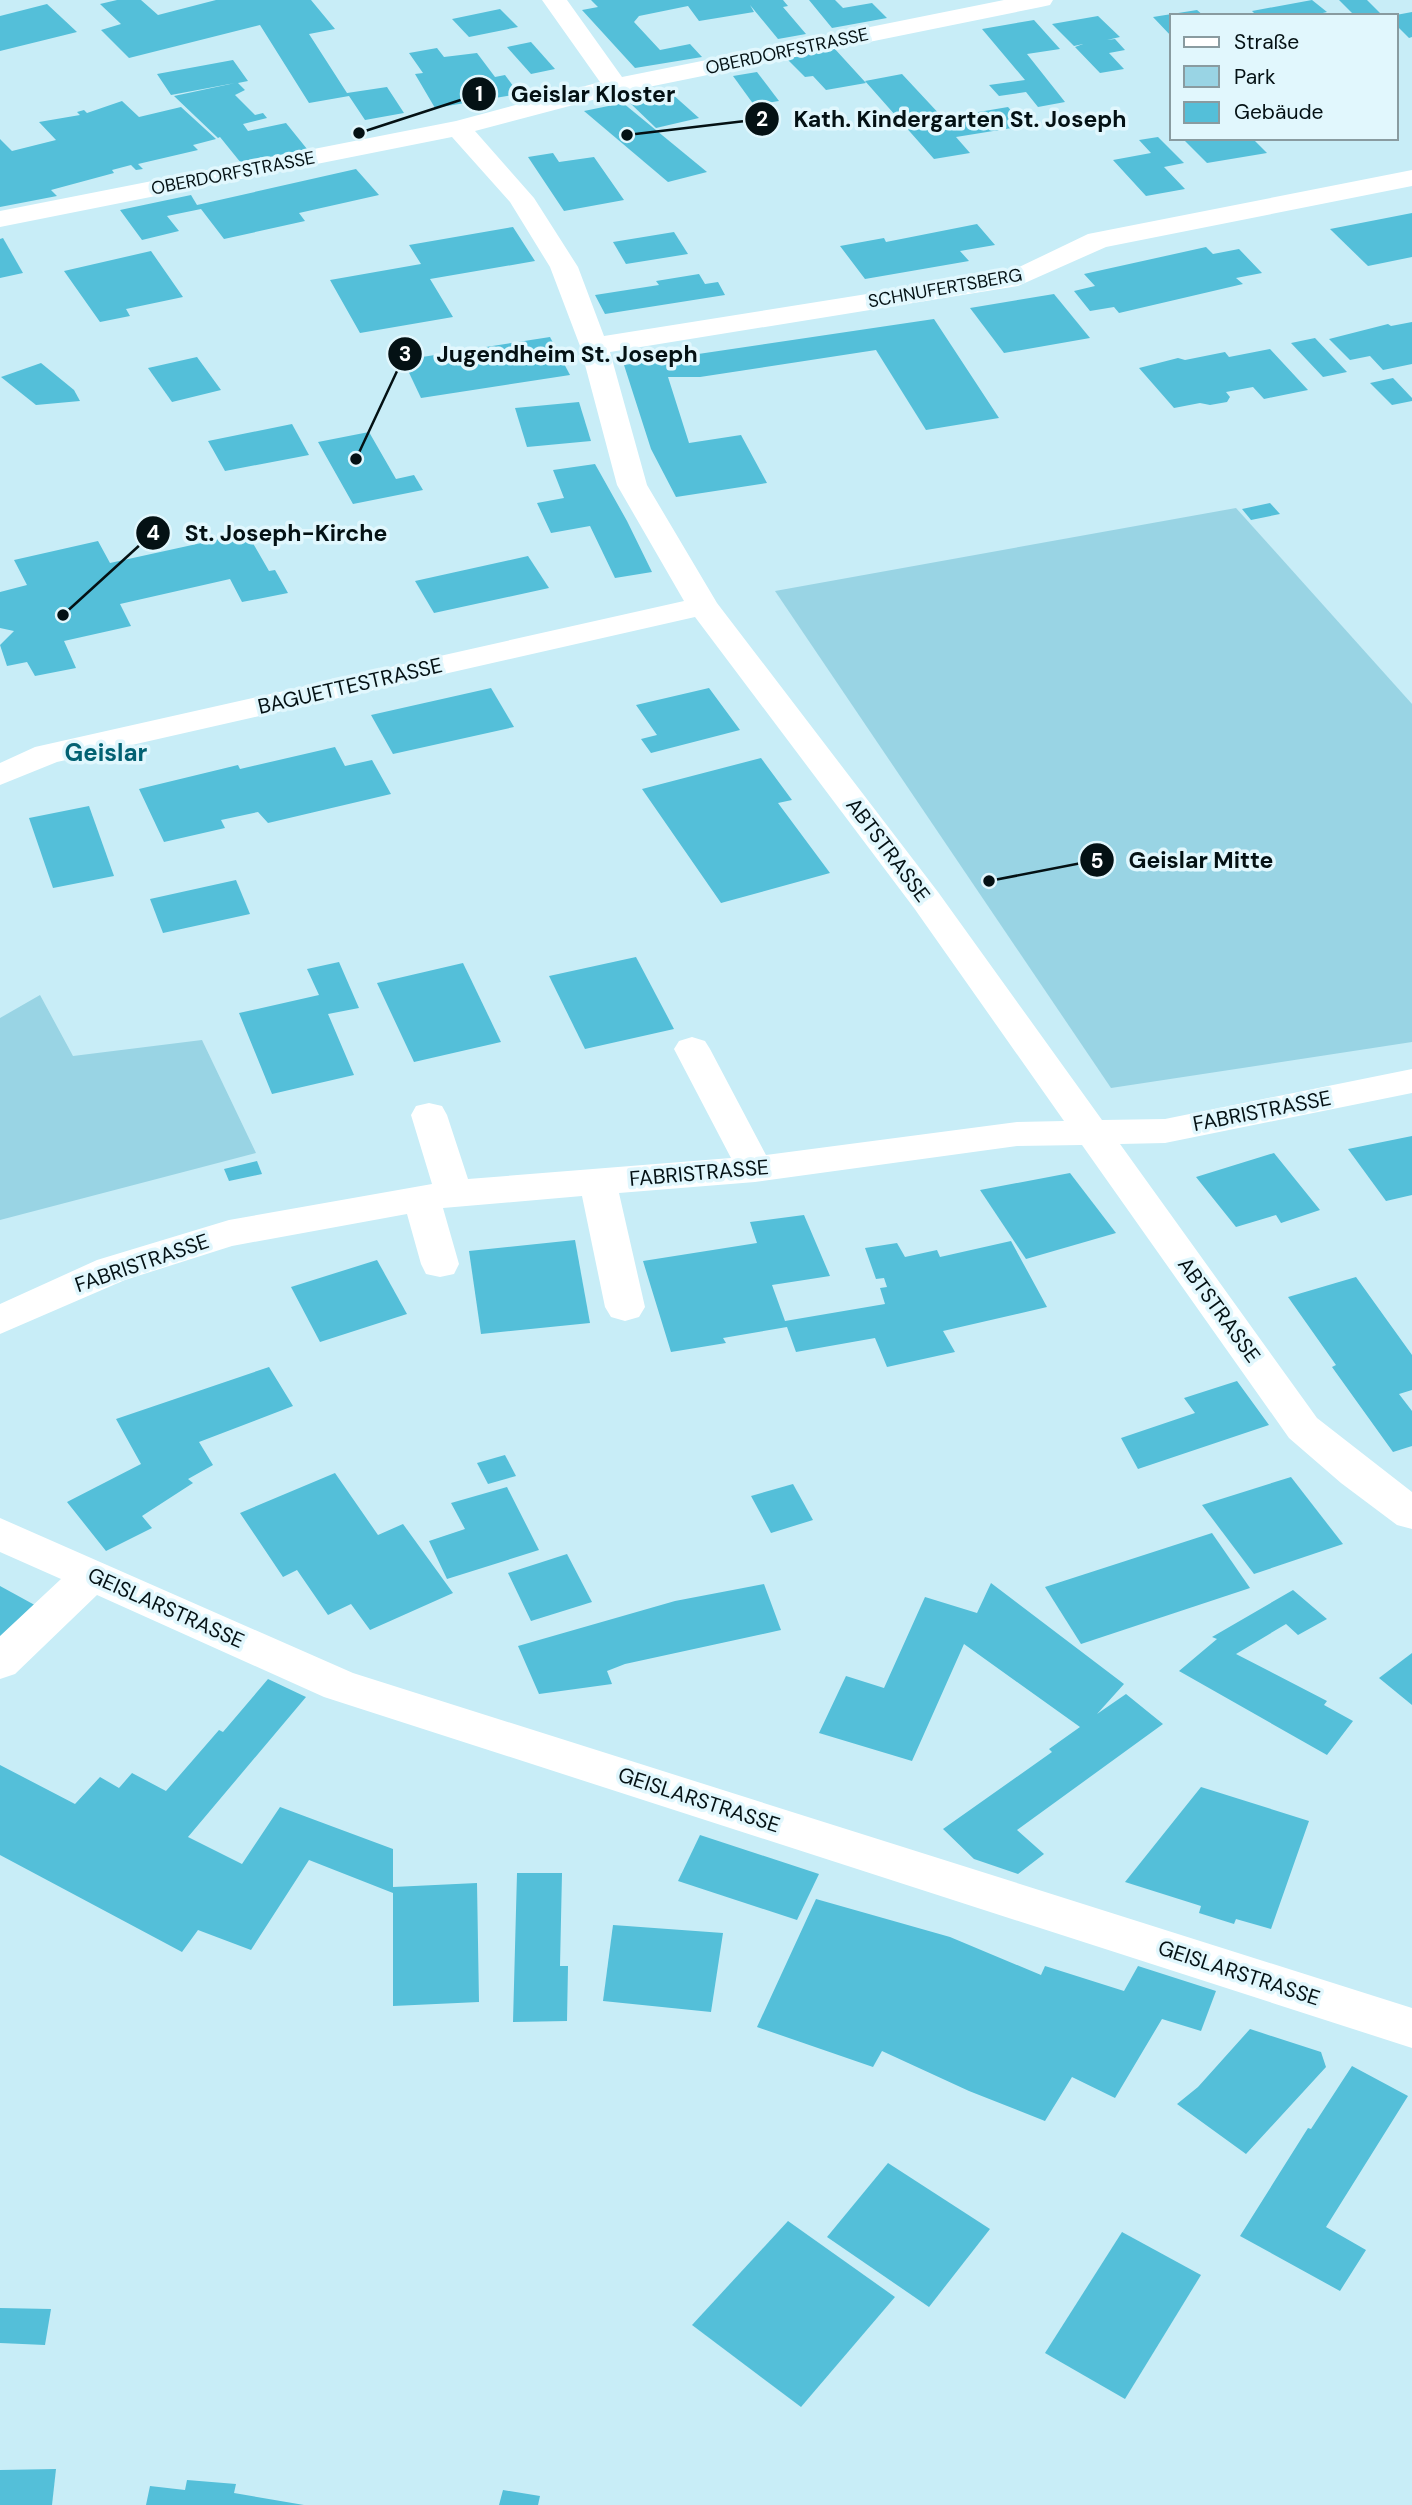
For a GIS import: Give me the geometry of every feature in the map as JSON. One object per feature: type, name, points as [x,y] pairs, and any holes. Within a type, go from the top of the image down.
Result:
[{"type":"street","points":[[554,0],[617,86]]},
{"type":"street","name":"OBERDORFSTRASSE","points":[[0,219],[458,128],[617,86],[1041,0]]},
{"type":"street","name":"ABTSTRASSE","points":[[458,128],[521,198],[564,267],[594,346],[632,485],[704,606],[926,900],[1303,1428],[1355,1472],[1412,1514]]},
{"type":"street","name":"SCHNUFERTSBERG","points":[[594,346],[1018,278],[1098,240],[1412,178]]},
{"type":"street","name":"BAGUETTESTRASSE","points":[[0,775],[47,754],[704,606]]},
{"type":"street","points":[[692,1049],[755,1169]]},
{"type":"street","name":"FABRISTRASSE","points":[[0,1320],[111,1270],[229,1233],[438,1196],[755,1169],[1017,1134],[1165,1130],[1412,1081]]},
{"type":"street","points":[[429,1115],[438,1196],[440,1264]]},
{"type":"street","points":[[598,1182],[625,1307]]},
{"type":"street","name":"GEISLARSTRASSE","points":[[0,1534],[339,1685],[1412,2028]]},
{"type":"street","points":[[0,1662],[92,1575]]},
{"type":"green space","points":[[1236,508],[1412,704],[1412,1042],[1111,1088],[775,591]]},
{"type":"green space","points":[[40,995],[73,1056],[202,1040],[256,1153],[0,1220],[0,1018]]},
{"type":"building","points":[[117,0],[141,0],[158,15],[216,0],[311,0],[335,29],[309,34],[347,93],[387,87],[404,113],[365,120],[349,96],[309,103],[260,25],[129,58],[101,30],[121,24],[100,4]]},
{"type":"building","points":[[591,0],[783,0],[788,6],[783,7],[806,34],[778,39],[750,5],[754,12],[699,21],[688,6],[639,16],[634,22],[660,50],[690,44],[702,57],[635,68],[582,10],[598,7]]},
{"type":"building","points":[[809,0],[835,0],[843,8],[872,3],[887,18],[832,28]]},
{"type":"building","points":[[1312,0],[1327,12],[1255,14],[1252,11]]},
{"type":"building","points":[[1339,0],[1367,0],[1381,14],[1353,14]]},
{"type":"building","points":[[47,4],[77,32],[0,51],[0,16]]},
{"type":"building","points":[[500,9],[518,27],[469,37],[452,19]]},
{"type":"building","points":[[1197,10],[1202,14],[1172,14]]},
{"type":"building","points":[[1412,12],[1412,37],[1409,38],[1398,27],[1398,15]]},
{"type":"building","points":[[1170,14],[1170,35],[1153,17]]},
{"type":"building","points":[[1098,16],[1120,37],[1107,40],[1115,39],[1125,50],[1109,53],[1124,69],[1100,73],[1075,47],[1083,44],[1074,46],[1052,24]]},
{"type":"building","points":[[1034,20],[1060,49],[1027,54],[1065,102],[1038,107],[1026,92],[999,96],[989,85],[1025,80],[982,29]]},
{"type":"building","points":[[531,42],[555,69],[531,74],[507,47]]},
{"type":"building","points":[[437,48],[444,57],[477,53],[495,77],[505,75],[519,94],[435,108],[415,74],[423,73],[409,53]]},
{"type":"building","points":[[834,48],[866,83],[826,90],[813,76],[805,77],[786,58]]},
{"type":"building","points":[[233,60],[248,81],[238,83],[245,90],[235,95],[255,115],[263,113],[267,118],[243,124],[248,131],[286,123],[307,149],[241,163],[220,137],[174,96],[235,83],[171,95],[157,74]]},
{"type":"building","points":[[757,72],[779,101],[754,105],[733,76]]},
{"type":"building","points":[[902,74],[943,118],[1008,107],[1025,126],[956,137],[970,153],[934,159],[865,81]]},
{"type":"building","points":[[671,93],[699,118],[656,128],[629,102]]},
{"type":"building","points":[[122,101],[139,117],[181,107],[216,139],[193,145],[198,150],[138,164],[143,169],[136,170],[131,165],[112,170],[114,173],[51,190],[57,196],[0,207],[0,139],[12,151],[56,140],[39,122],[80,115],[77,112],[84,110],[87,113]]},
{"type":"building","points":[[623,103],[707,172],[668,182],[584,111]]},
{"type":"building","points":[[1158,137],[1184,163],[1164,167],[1185,189],[1146,196],[1113,160],[1151,153],[1139,140]]},
{"type":"building","points":[[1184,140],[1254,140],[1267,153],[1207,163]]},
{"type":"building","points":[[553,153],[559,162],[594,157],[624,200],[564,211],[528,157]]},
{"type":"building","points":[[356,169],[379,195],[299,213],[305,221],[224,239],[201,209],[167,216],[179,231],[142,240],[120,210],[191,195],[197,205]]},
{"type":"building","points":[[1412,213],[1412,257],[1368,266],[1330,229]]},
{"type":"building","points":[[977,224],[995,245],[960,251],[969,261],[865,279],[840,246],[884,238],[886,242]]},
{"type":"building","points":[[513,227],[535,261],[430,279],[453,317],[360,333],[330,280],[421,264],[409,245]]},
{"type":"building","points":[[674,232],[688,254],[626,264],[613,242]]},
{"type":"building","points":[[3,238],[23,273],[0,278],[0,239]]},
{"type":"building","points":[[1206,247],[1213,254],[1239,249],[1262,273],[1236,278],[1243,284],[1119,313],[1114,307],[1090,311],[1074,291],[1095,286],[1084,274]]},
{"type":"building","points":[[151,251],[183,297],[126,309],[130,316],[100,322],[64,271]]},
{"type":"building","points":[[699,274],[705,284],[718,282],[725,295],[605,314],[595,295],[659,285],[656,281]]},
{"type":"building","points":[[1054,294],[1090,338],[1004,353],[970,308]]},
{"type":"building","points":[[934,319],[999,418],[926,430],[876,350],[700,377],[668,377],[689,443],[741,435],[767,483],[676,497],[651,449],[624,365]]},
{"type":"building","points":[[1412,322],[1412,364],[1383,370],[1370,356],[1350,360],[1329,339],[1388,324],[1391,326]]},
{"type":"building","points":[[550,337],[570,375],[421,398],[403,360]]},
{"type":"building","points":[[1315,338],[1347,372],[1323,377],[1291,343]]},
{"type":"building","points":[[1270,349],[1308,390],[1264,399],[1253,387],[1226,392],[1230,397],[1227,402],[1174,408],[1139,368],[1178,358],[1185,360],[1225,352],[1229,357]]},
{"type":"building","points":[[197,357],[221,390],[172,402],[148,368]]},
{"type":"building","points":[[41,363],[74,390],[80,401],[36,405],[1,377]]},
{"type":"building","points":[[1393,378],[1412,401],[1392,405],[1370,383]]},
{"type":"building","points":[[579,402],[591,441],[527,447],[515,408]]},
{"type":"building","points":[[292,424],[309,455],[225,471],[208,441]]},
{"type":"building","points":[[369,432],[396,479],[414,475],[423,490],[353,504],[318,442]]},
{"type":"building","points":[[595,464],[652,572],[615,578],[590,526],[551,533],[537,503],[564,498],[553,470]]},
{"type":"building","points":[[1270,503],[1280,514],[1251,520],[1242,509]]},
{"type":"building","points":[[247,533],[269,571],[275,570],[288,593],[242,602],[230,579],[120,604],[131,626],[64,641],[76,668],[35,676],[27,662],[7,666],[0,645],[14,631],[0,628],[0,592],[27,585],[14,560],[98,541],[110,563]]},
{"type":"building","points":[[528,556],[549,588],[434,613],[415,581]]},
{"type":"building","points":[[491,688],[514,727],[393,754],[371,715]]},
{"type":"building","points":[[709,688],[740,730],[651,753],[641,739],[657,735],[636,705]]},
{"type":"building","points":[[335,747],[345,766],[372,760],[391,794],[268,823],[258,812],[221,820],[225,828],[164,842],[139,789],[238,765],[240,769]]},
{"type":"building","points":[[761,758],[792,800],[778,803],[830,873],[721,903],[642,789]]},
{"type":"building","points":[[89,806],[114,876],[53,888],[29,818]]},
{"type":"building","points":[[236,880],[250,914],[163,933],[150,899]]},
{"type":"building","points":[[636,957],[674,1029],[585,1049],[549,976]]},
{"type":"building","points":[[339,962],[359,1008],[328,1014],[354,1075],[272,1094],[239,1013],[319,995],[307,969]]},
{"type":"building","points":[[463,963],[501,1042],[414,1062],[377,983]]},
{"type":"building","points":[[1412,1136],[1412,1195],[1386,1201],[1348,1149]]},
{"type":"building","points":[[1274,1153],[1320,1210],[1281,1223],[1276,1215],[1236,1227],[1196,1177]]},
{"type":"building","points":[[257,1161],[262,1174],[229,1181],[224,1169]]},
{"type":"building","points":[[1070,1173],[1116,1233],[1026,1259],[980,1190]]},
{"type":"building","points":[[804,1215],[830,1276],[772,1285],[785,1321],[885,1304],[880,1288],[887,1287],[884,1278],[876,1279],[865,1248],[897,1243],[905,1257],[937,1250],[940,1257],[1011,1241],[1047,1307],[943,1331],[955,1352],[887,1367],[875,1338],[796,1352],[787,1327],[723,1338],[726,1343],[671,1352],[643,1261],[757,1243],[750,1222]]},
{"type":"building","points":[[575,1240],[590,1323],[481,1334],[469,1251]]},
{"type":"building","points":[[377,1260],[407,1314],[320,1342],[291,1287]]},
{"type":"building","points":[[1356,1277],[1412,1355],[1412,1390],[1399,1394],[1412,1411],[1412,1446],[1393,1452],[1332,1367],[1336,1365],[1288,1297]]},
{"type":"building","points":[[269,1367],[293,1406],[199,1442],[213,1465],[188,1479],[193,1483],[142,1516],[152,1528],[106,1551],[67,1502],[141,1464],[116,1419]]},
{"type":"building","points":[[1237,1381],[1269,1425],[1138,1469],[1121,1438],[1195,1413],[1184,1398]]},
{"type":"building","points":[[505,1455],[516,1476],[488,1484],[477,1463]]},
{"type":"building","points":[[335,1473],[378,1535],[403,1524],[453,1593],[370,1630],[351,1604],[328,1615],[297,1570],[283,1577],[240,1513]]},
{"type":"building","points":[[1291,1477],[1343,1544],[1254,1574],[1202,1505]]},
{"type":"building","points":[[793,1484],[813,1520],[771,1533],[751,1496]]},
{"type":"building","points":[[507,1487],[539,1550],[447,1579],[429,1541],[465,1529],[451,1503]]},
{"type":"building","points":[[1212,1533],[1250,1588],[1081,1644],[1045,1587]]},
{"type":"building","points":[[567,1554],[592,1602],[531,1621],[508,1573]]},
{"type":"building","points":[[991,1583],[1124,1684],[1097,1714],[1126,1694],[1163,1724],[1017,1830],[1044,1854],[1018,1874],[974,1859],[943,1829],[1052,1752],[1049,1749],[1080,1727],[964,1644],[912,1761],[819,1733],[846,1676],[884,1688],[925,1597],[977,1613]]},
{"type":"building","points":[[764,1584],[781,1630],[625,1664],[607,1671],[612,1684],[539,1694],[518,1646],[675,1601]]},
{"type":"building","points":[[0,1586],[42,1609],[0,1649]]},
{"type":"building","points":[[1293,1590],[1327,1619],[1298,1635],[1286,1624],[1236,1654],[1327,1701],[1324,1705],[1353,1721],[1327,1755],[1179,1671],[1217,1639],[1212,1637]]},
{"type":"building","points":[[1412,1653],[1412,1705],[1379,1678]]},
{"type":"building","points":[[268,1679],[306,1697],[188,1837],[242,1864],[280,1807],[393,1849],[393,1887],[477,1883],[479,2002],[393,2006],[393,1893],[309,1860],[251,1950],[198,1930],[182,1952],[0,1855],[0,1765],[75,1804],[100,1777],[119,1788],[132,1773],[166,1791],[219,1730],[223,1732]]},
{"type":"building","points":[[1201,1787],[1309,1821],[1271,1929],[1236,1919],[1234,1924],[1199,1913],[1201,1906],[1125,1882]]},
{"type":"building","points":[[700,1835],[819,1874],[797,1920],[678,1881]]},
{"type":"building","points":[[517,1873],[562,1873],[560,1966],[568,1966],[567,2021],[513,2022]]},
{"type":"building","points":[[816,1899],[950,1937],[1041,1975],[1045,1966],[1124,1991],[1138,1966],[1216,1991],[1201,2031],[1162,2019],[1115,2098],[1072,2077],[1045,2121],[969,2091],[882,2051],[873,2067],[757,2027]]},
{"type":"building","points":[[613,1925],[723,1933],[711,2012],[603,2001]]},
{"type":"building","points":[[1250,2029],[1321,2052],[1326,2067],[1246,2154],[1177,2104],[1198,2087]]},
{"type":"building","points":[[1352,2066],[1408,2096],[1326,2227],[1366,2250],[1340,2291],[1240,2236],[1308,2128],[1311,2129]]},
{"type":"building","points":[[888,2163],[990,2229],[929,2307],[827,2237]]},
{"type":"building","points":[[788,2221],[895,2297],[801,2407],[692,2325]]},
{"type":"building","points":[[1122,2232],[1201,2275],[1125,2399],[1045,2353]]},
{"type":"building","points":[[0,2308],[51,2309],[45,2345],[0,2343]]},
{"type":"building","points":[[56,2469],[52,2505],[0,2505],[0,2470]]},
{"type":"building","points":[[187,2480],[236,2484],[234,2493],[304,2505],[146,2505],[150,2486],[185,2490]]},
{"type":"building","points":[[503,2490],[540,2496],[538,2505],[499,2505]]},
{"type":"place","name":"Geislar Kloster","points":[[359,133]]},
{"type":"place","name":"Kath. Kindergarten St. Joseph","points":[[627,135]]},
{"type":"place","name":"Jugendheim St. Joseph","points":[[356,459]]},
{"type":"place","name":"St. Joseph-Kirche","points":[[63,615]]},
{"type":"place","name":"Geislar Mitte","points":[[989,881]]},
{"type":"district","name":"Geislar","points":[[106,752]]}]
